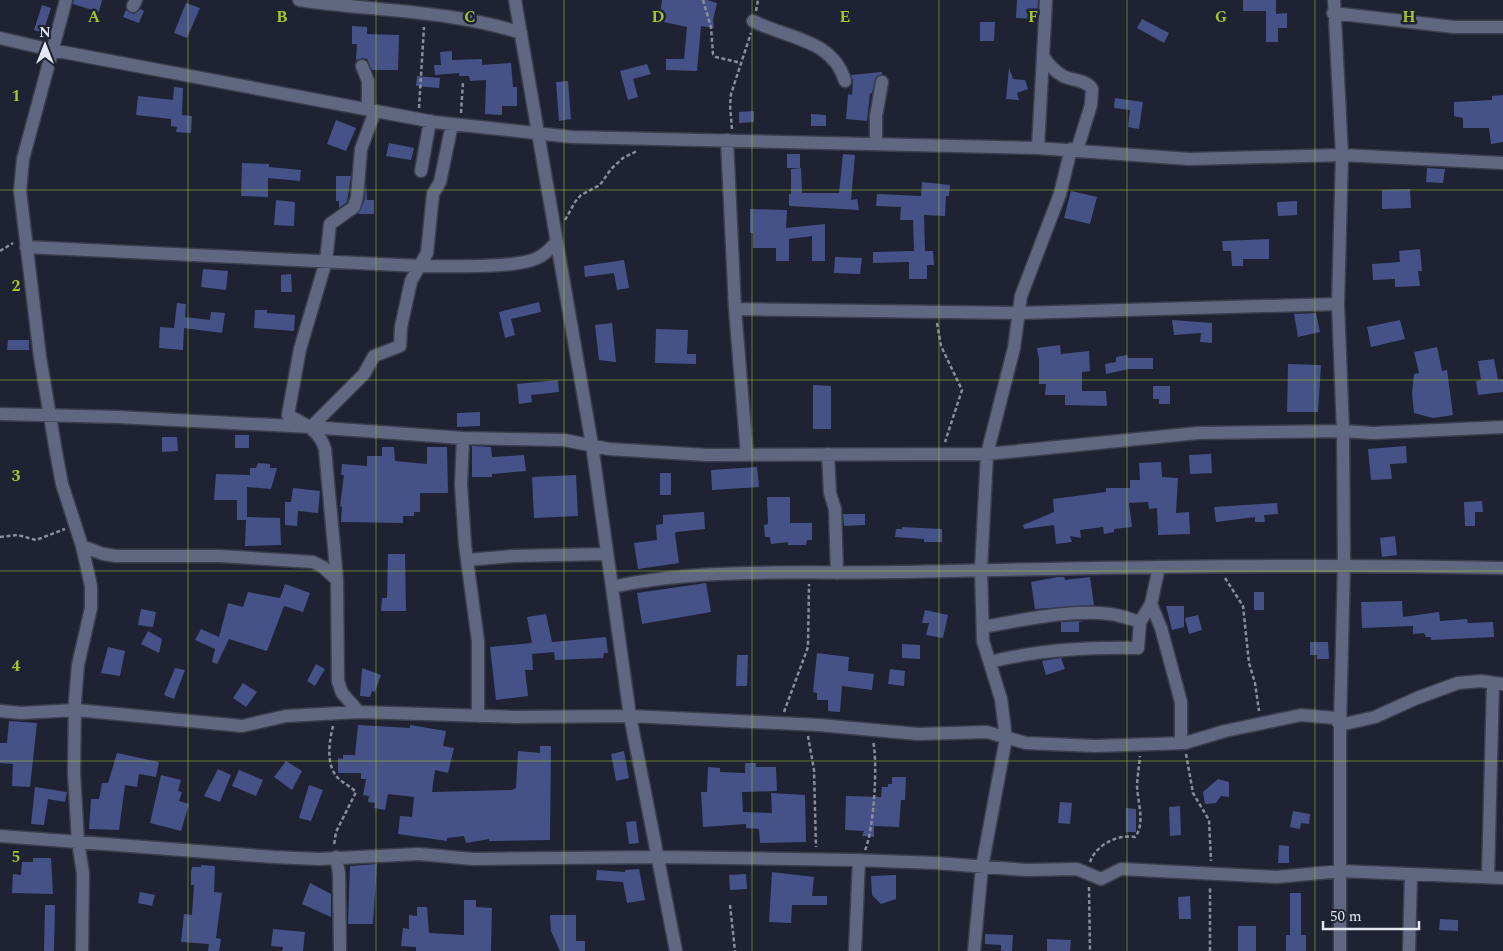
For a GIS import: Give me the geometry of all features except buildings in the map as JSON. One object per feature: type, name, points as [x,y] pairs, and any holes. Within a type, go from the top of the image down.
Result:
[{"type":"street","points":[[66,0],[20,176],[26,247],[40,356],[50,415],[62,484],[82,546],[90,586],[91,602],[78,665],[74,773],[78,842],[84,873],[82,951]]},
{"type":"street","points":[[299,0],[420,14],[503,27],[521,33]]},
{"type":"street","points":[[515,0],[592,446],[630,716],[676,951]]},
{"type":"street","points":[[1038,148],[1046,0]]},
{"type":"street","points":[[1334,0],[1333,14],[1342,155],[1338,304],[1343,431],[1344,564],[1340,725],[1340,951]]},
{"type":"street","points":[[1333,14],[1454,27],[1503,27]]},
{"type":"street","points":[[753,21],[774,32],[820,47],[836,60],[846,81]]},
{"type":"street","points":[[0,38],[52,50],[424,120],[572,137],[1038,148],[1190,159],[1342,155],[1503,163]]},
{"type":"street","points":[[974,951],[982,867],[1006,738],[1000,699],[983,641],[981,569],[988,454],[1014,348],[1026,280],[1058,200],[1091,105],[1092,89],[1088,84],[1064,77],[1048,64],[1043,56]]},
{"type":"street","points":[[359,712],[342,693],[338,681],[337,580],[325,449],[311,427],[288,415],[300,349],[326,261],[330,224],[354,207],[357,198],[361,149],[371,110],[368,81],[362,66]]},
{"type":"street","points":[[876,144],[876,116],[882,82]]},
{"type":"street","points":[[421,172],[424,120]]},
{"type":"street","points":[[311,427],[364,374],[374,356],[400,346],[401,327],[411,281],[421,266],[428,248],[433,194],[440,182],[457,124]]},
{"type":"street","points":[[730,140],[735,309],[747,455]]},
{"type":"street","points":[[26,247],[421,266],[471,266],[527,262],[538,258],[556,239]]},
{"type":"street","points":[[735,309],[1020,313],[1338,304]]},
{"type":"street","points":[[0,414],[311,427],[463,438],[564,440],[592,446],[668,454],[747,455],[988,454],[1198,433],[1403,432],[1503,427]]},
{"type":"street","points":[[463,438],[461,485],[467,560],[478,641],[478,716]]},
{"type":"street","points":[[828,454],[830,493],[835,510],[837,573]]},
{"type":"street","points":[[82,546],[103,554],[116,556],[220,556],[314,562],[323,567],[337,580]]},
{"type":"street","points":[[467,560],[512,556],[607,554]]},
{"type":"street","points":[[612,587],[671,577],[981,569],[1344,564],[1503,568]]},
{"type":"street","points":[[990,662],[1026,654],[1080,649],[1138,648],[1140,622],[1151,604],[1159,567]]},
{"type":"street","points":[[1151,604],[1179,694],[1183,743]]},
{"type":"street","points":[[983,627],[1041,617],[1099,613],[1112,614],[1140,622]]},
{"type":"street","points":[[1340,725],[1375,717],[1417,698],[1458,684],[1470,681],[1498,684],[1488,877]]},
{"type":"street","points":[[0,711],[21,713],[76,710],[242,726],[286,716],[359,712],[478,716],[630,716],[807,724],[918,734],[987,732],[1026,743],[1095,746],[1183,743],[1301,715],[1335,718],[1340,725]]},
{"type":"street","points":[[0,836],[214,854],[336,858],[419,854],[463,859],[816,859],[936,862],[1026,870],[1078,869],[1101,879],[1121,869],[1277,877],[1341,871],[1503,878]]},
{"type":"street","points":[[336,858],[339,873],[340,951]]},
{"type":"street","points":[[855,951],[859,860]]},
{"type":"street","points":[[1409,951],[1411,874]]},
{"type":"path","points":[[703,0],[711,27],[713,54],[716,57],[741,62]]},
{"type":"path","points":[[730,140],[730,105],[733,85],[758,0]]},
{"type":"path","points":[[420,14],[423,21],[424,36],[424,120]]},
{"type":"path","points":[[457,124],[463,82]]},
{"type":"path","points":[[556,239],[574,202],[600,185],[611,169],[623,158],[640,150]]},
{"type":"path","points":[[936,312],[941,346],[962,390],[954,419],[940,454]]},
{"type":"path","points":[[0,537],[18,535],[29,539],[42,539],[74,523]]},
{"type":"path","points":[[1219,566],[1243,606],[1249,663],[1255,683],[1259,725]]},
{"type":"path","points":[[779,723],[808,646],[809,573]]},
{"type":"path","points":[[335,713],[330,740],[330,760],[335,774],[356,792],[336,832],[336,858]]},
{"type":"path","points":[[807,724],[814,770],[816,859]]},
{"type":"path","points":[[859,860],[866,847],[873,795],[874,746],[870,730]]},
{"type":"path","points":[[1183,743],[1193,793],[1209,820],[1211,864]]},
{"type":"path","points":[[1089,865],[1096,850],[1111,840],[1127,836],[1135,837],[1139,831],[1140,807],[1137,785],[1142,744]]},
{"type":"path","points":[[1087,879],[1090,894],[1090,951]]},
{"type":"path","points":[[1210,884],[1210,951]]},
{"type":"path","points":[[730,905],[735,951]]}]
